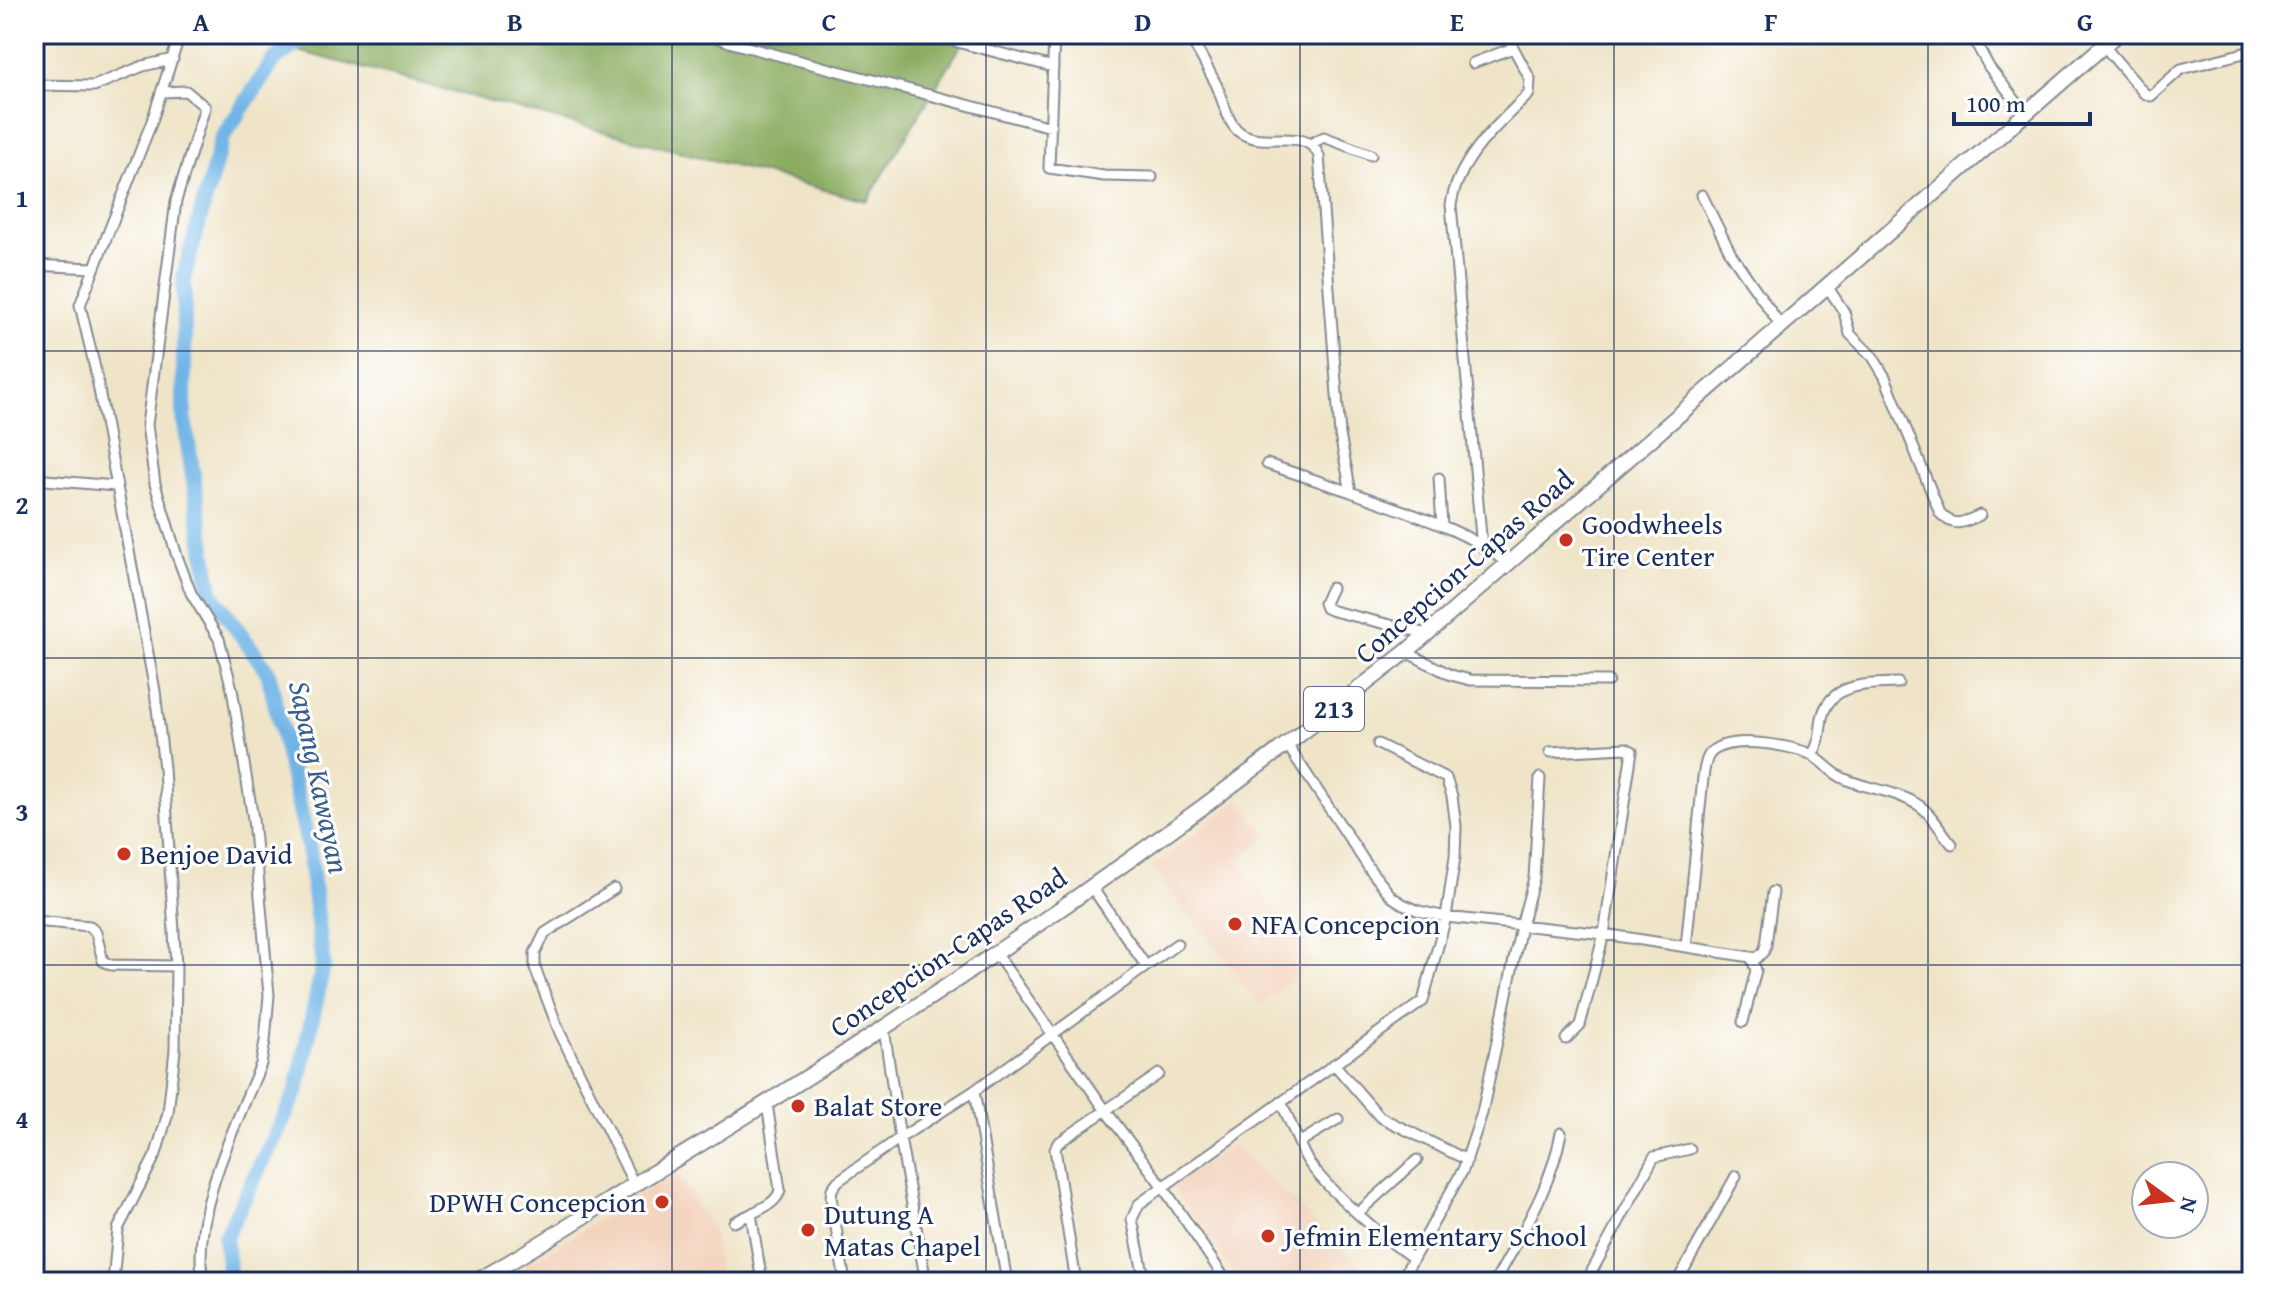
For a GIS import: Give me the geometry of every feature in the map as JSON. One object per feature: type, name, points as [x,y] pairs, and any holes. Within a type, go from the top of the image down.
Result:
[{"type":"main road","name":"Concepcion-Capas Road","points":[[475,1282],[884,1029],[1288,746],[1428,634],[2117,34]]},
{"type":"street","points":[[113,1282],[118,1229],[156,1154],[168,1113],[176,1038],[176,966],[164,768],[156,704],[95,368],[80,314],[82,296],[92,268],[162,92],[180,34]]},
{"type":"street","points":[[708,34],[732,43],[1051,127]]},
{"type":"street","points":[[927,34],[1053,67]]},
{"type":"street","points":[[1054,34],[1049,168],[1104,176],[1152,177]]},
{"type":"street","points":[[1188,34],[1217,86],[1235,129],[1245,136],[1263,141],[1300,139],[1312,143],[1319,156],[1340,435],[1351,492]]},
{"type":"street","points":[[1482,547],[1451,205],[1459,175],[1494,128],[1529,94],[1530,79],[1506,34]]},
{"type":"street","points":[[1971,34],[1989,67],[2027,115]]},
{"type":"street","points":[[2104,46],[2144,93],[2151,96],[2181,69],[2252,51]]},
{"type":"street","points":[[1473,63],[1513,48]]},
{"type":"street","points":[[34,85],[94,86],[143,66],[173,59]]},
{"type":"street","points":[[162,92],[186,91],[205,107],[176,201],[147,425],[155,484],[177,556],[191,593],[219,639],[232,689],[253,819],[269,995],[261,1064],[211,1195],[202,1239],[203,1282]]},
{"type":"street","points":[[1312,143],[1324,137],[1371,155]]},
{"type":"street","points":[[1702,195],[1731,254],[1781,326]]},
{"type":"street","points":[[34,265],[92,268]]},
{"type":"street","points":[[1827,286],[1844,312],[1850,334],[1873,357],[1885,377],[1940,513],[1948,522],[1960,524],[1980,515]]},
{"type":"street","points":[[1267,464],[1442,526],[1507,564]]},
{"type":"street","points":[[1439,478],[1442,526]]},
{"type":"street","points":[[34,479],[115,486]]},
{"type":"street","points":[[1331,588],[1324,603],[1326,608],[1428,634]]},
{"type":"street","points":[[1406,652],[1459,679],[1608,681]]},
{"type":"street","points":[[1812,755],[1819,744],[1824,712],[1836,694],[1863,684],[1898,683]]},
{"type":"street","points":[[1686,947],[1703,778],[1708,756],[1724,746],[1759,743],[1797,748],[1812,755],[1838,776],[1854,783],[1885,789],[1920,806],[1952,844]]},
{"type":"street","points":[[1145,1282],[1132,1219],[1139,1204],[1423,1001],[1446,917],[1455,857],[1456,826],[1450,785],[1441,775],[1378,744]]},
{"type":"street","points":[[1288,746],[1349,840],[1392,897],[1419,911],[1446,917],[1604,934],[1757,958],[1764,951],[1773,892]]},
{"type":"street","points":[[1550,752],[1626,748],[1632,751],[1604,934],[1580,1025],[1566,1039]]},
{"type":"street","points":[[1400,1282],[1467,1160],[1482,1113],[1534,878],[1540,778]]},
{"type":"street","points":[[1091,886],[1146,966]]},
{"type":"street","points":[[614,889],[545,933],[535,953],[535,968],[567,1047],[634,1184]]},
{"type":"street","points":[[34,921],[90,926],[96,933],[103,961],[111,965],[176,966]]},
{"type":"street","points":[[845,1282],[832,1210],[832,1189],[838,1181],[974,1091],[1177,944]]},
{"type":"street","points":[[995,952],[1227,1282]]},
{"type":"street","points":[[1743,1022],[1756,970],[1751,957]]},
{"type":"street","points":[[884,1029],[926,1282]]},
{"type":"street","points":[[1334,1064],[1383,1119],[1467,1160]]},
{"type":"street","points":[[1076,1282],[1055,1149],[1058,1143],[1159,1074]]},
{"type":"street","points":[[974,1091],[1007,1282]]},
{"type":"street","points":[[1281,1102],[1304,1154],[1317,1173],[1387,1240],[1413,1258]]},
{"type":"street","points":[[734,1222],[772,1202],[780,1190],[767,1104]]},
{"type":"street","points":[[1300,1142],[1338,1119]]},
{"type":"street","points":[[1495,1282],[1542,1197],[1557,1157],[1561,1133]]},
{"type":"street","points":[[1586,1282],[1654,1157],[1690,1149]]},
{"type":"street","points":[[1358,1213],[1417,1160]]},
{"type":"street","points":[[1677,1282],[1736,1176]]},
{"type":"street","points":[[751,1214],[762,1282]]},
{"type":"shaded area","points":[[1239,799],[1268,836],[1237,861],[1315,962],[1260,1005],[1152,867]]},
{"type":"shaded area","name":"Jefmin Elementary School","points":[[1234,1144],[1377,1282],[1239,1282],[1175,1191],[1175,1184]]},
{"type":"shaded area","name":"DPWH Concepcion","points":[[676,1172],[713,1231],[720,1282],[500,1282]]},
{"type":"shaded area","points":[[106,1272],[106,1282],[34,1282],[34,1273]]},
{"type":"green space","points":[[234,34],[968,34],[867,201]]},
{"type":"waterway","name":"Sapang Kawayan","points":[[230,1282],[225,1237],[297,1091],[323,966],[309,849],[268,672],[211,593],[184,417],[184,276],[222,138],[274,60],[309,34]]},
{"type":"place","name":"Goodwheels Tire Center","points":[[1566,540]]},
{"type":"place","name":"Benjoe David","points":[[124,854]]},
{"type":"place","name":"NFA Concepcion","points":[[1235,924]]},
{"type":"place","name":"Balat Store","points":[[798,1106]]},
{"type":"place","name":"DPWH Concepcion","points":[[662,1202]]},
{"type":"place","name":"Dutung A Matas Chapel","points":[[808,1230]]},
{"type":"place","name":"Jefmin Elementary School","points":[[1268,1236]]}]
